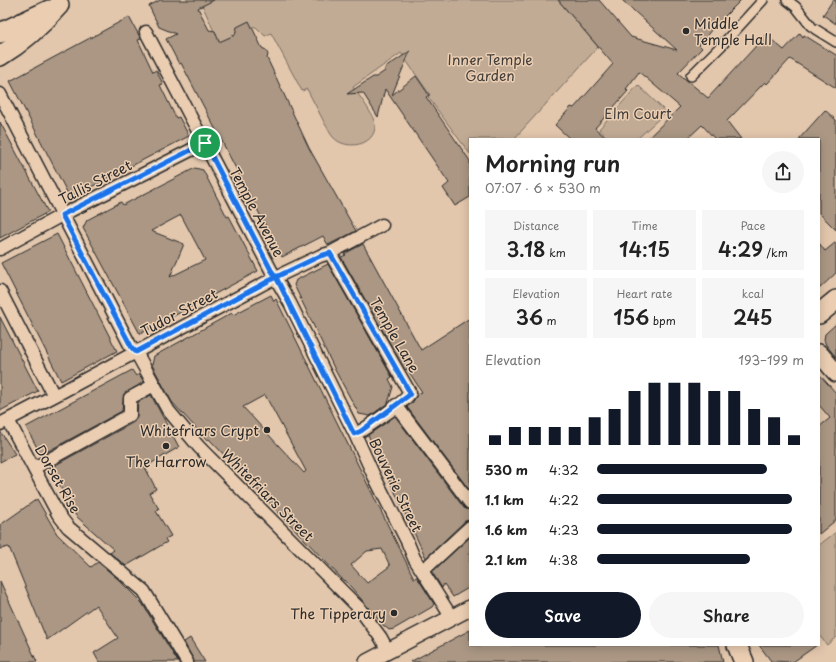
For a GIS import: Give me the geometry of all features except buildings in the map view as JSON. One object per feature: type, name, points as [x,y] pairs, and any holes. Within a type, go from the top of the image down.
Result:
[{"type":"main road","points":[[0,33],[63,3]]},
{"type":"main road","points":[[0,56],[17,46],[33,33],[63,3]]},
{"type":"main road","points":[[820,313],[836,300]]},
{"type":"main road","points":[[820,354],[836,374]]},
{"type":"main road","points":[[737,646],[744,662]]},
{"type":"street","points":[[691,76],[763,0]]},
{"type":"street","points":[[787,0],[796,7],[813,28],[836,42]]},
{"type":"street","name":"Temple Avenue","points":[[146,32],[276,277]]},
{"type":"street","name":"Whitefriars Street","points":[[0,94],[132,348],[136,352],[168,410],[199,447],[360,608],[381,638],[388,651]]},
{"type":"street","name":"Tallis Street","points":[[0,249],[62,215],[205,143]]},
{"type":"street","name":"Tudor Street","points":[[2,423],[276,277],[320,256],[330,253],[382,226]]},
{"type":"street","name":"Temple Lane","points":[[330,253],[410,394],[361,431],[354,434]]},
{"type":"street","name":"Bouverie Street","points":[[276,277],[407,541],[414,558],[452,618]]},
{"type":"street","points":[[0,291],[54,396]]},
{"type":"street","points":[[34,468],[130,415],[130,398],[154,385]]},
{"type":"street","points":[[396,405],[469,502]]},
{"type":"street","name":"Dorset Rise","points":[[2,423],[34,468],[58,514],[68,526],[144,591],[187,662]]},
{"type":"street","points":[[422,570],[469,528]]},
{"type":"street","points":[[366,662],[469,609]]},
{"type":"green space","name":"Inner Temple Garden","points":[[200,0],[558,0],[598,47],[515,138],[469,138],[469,153],[428,97],[430,95],[401,53],[353,87],[370,111],[375,126],[374,133],[370,138],[365,142],[352,145],[338,141],[332,136],[307,89],[302,91],[271,33],[265,36],[256,27],[251,27],[236,31],[235,35],[228,38],[220,45]]},
{"type":"green space","name":"Elm Court","points":[[638,85],[666,112],[638,138],[607,138],[599,129]]},
{"type":"green space","points":[[836,532],[836,637],[827,645],[820,636],[820,544]]},
{"type":"place","name":"Middle Temple Hall","points":[[686,31]]},
{"type":"place","name":"Whitefriars Crypt","points":[[267,430]]},
{"type":"place","name":"The Harrow","points":[[166,446]]},
{"type":"place","name":"The Tipperary","points":[[394,613]]},
{"type":"route","points":[[205,143],[62,215],[132,348],[136,352],[276,277],[354,434],[361,431],[408,396],[410,394],[409,391],[330,253],[320,256],[276,277],[205,143]]}]
